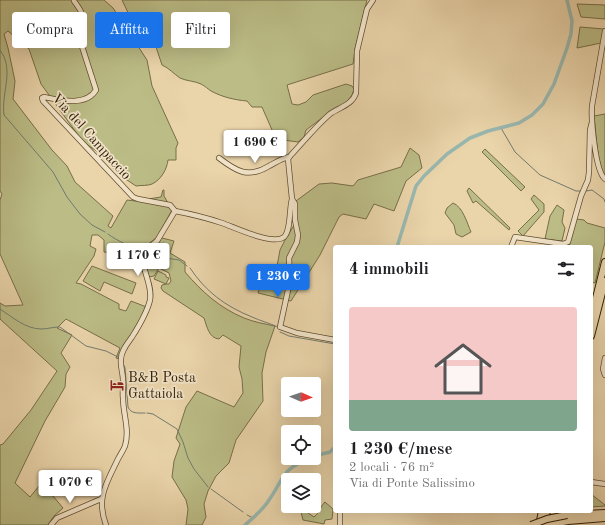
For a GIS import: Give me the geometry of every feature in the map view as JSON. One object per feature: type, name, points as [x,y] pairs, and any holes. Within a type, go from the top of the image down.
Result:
[{"type":"highway","points":[[593,310],[605,262]]},
{"type":"highway","points":[[593,328],[605,281]]},
{"type":"highway","points":[[593,510],[605,509]]},
{"type":"highway","points":[[539,525],[542,513]]},
{"type":"highway","points":[[544,525],[547,513]]},
{"type":"highway","points":[[547,525],[567,518],[605,513]]},
{"type":"highway","points":[[531,525],[547,519],[605,518]]},
{"type":"street","points":[[219,158],[231,167],[250,173],[255,173],[289,157],[330,115],[346,105],[355,97],[357,51],[367,9],[373,0]]},
{"type":"street","name":"Via del Campaccio","points":[[74,1],[83,16],[78,34],[96,90],[93,95],[86,99],[64,101],[44,97],[42,98],[43,102],[134,197],[170,205],[175,211]]},
{"type":"street","points":[[605,31],[592,106],[592,122],[598,166],[602,176],[605,179]]},
{"type":"street","points":[[512,245],[515,237],[563,244],[568,242],[581,196],[588,180],[590,130],[592,122]]},
{"type":"street","points":[[106,525],[102,512],[101,498],[125,446],[127,435],[122,397],[124,382],[120,360],[126,346],[141,323],[151,298],[143,262],[144,252],[157,241],[173,212],[175,211],[222,223],[259,236],[279,240],[284,237],[288,231],[290,205],[292,199],[289,157]]},
{"type":"street","points":[[292,199],[295,204],[295,220],[298,235],[297,242],[289,258],[290,281],[280,328],[297,333],[333,340]]},
{"type":"street","points":[[605,358],[603,369],[605,375]]},
{"type":"street","points":[[593,482],[605,484]]},
{"type":"street","points":[[51,525],[57,518],[101,498]]},
{"type":"street","points":[[340,513],[340,525]]},
{"type":"green space","points":[[0,0],[104,0],[116,12],[95,12],[95,48],[139,48],[147,60],[152,86],[178,143],[176,148],[176,160],[168,160],[161,177],[150,185],[136,186],[118,174],[104,156],[83,142],[41,84],[28,48],[87,48],[87,12],[12,12],[12,34],[8,31],[4,34],[15,81],[13,99],[52,150],[67,166],[75,182],[113,216],[108,226],[111,228],[127,200],[135,201],[161,197],[163,190],[164,196],[172,210],[157,237],[141,250],[141,260],[134,262],[112,253],[104,252],[104,240],[98,235],[92,235],[90,246],[96,249],[94,256],[76,283],[81,284],[119,304],[119,309],[126,311],[131,301],[149,308],[123,353],[122,360],[116,358],[120,348],[66,319],[57,328],[72,335],[61,353],[70,367],[66,374],[65,387],[45,421],[15,483],[30,497],[48,475],[56,485],[53,496],[63,508],[54,516],[48,525],[0,525],[0,445],[3,444],[31,410],[57,371],[0,319],[0,303],[5,306],[23,305],[0,254],[0,200],[2,194],[0,191]]},
{"type":"green space","points":[[122,0],[367,0],[355,49],[353,64],[287,85],[292,104],[298,105],[306,102],[313,95],[346,84],[352,86],[354,89],[347,103],[334,109],[306,130],[304,137],[298,142],[276,139],[262,107],[252,107],[247,101],[220,95],[201,84],[180,78],[162,65],[156,48],[163,48],[163,12],[128,12]]},
{"type":"green space","points":[[577,4],[605,5],[605,19],[581,17]]},
{"type":"green space","points":[[580,27],[604,29],[601,43],[577,48]]},
{"type":"green space","points":[[605,114],[605,175],[600,164],[594,116]]},
{"type":"green space","points":[[410,148],[419,155],[422,168],[406,181],[394,211],[374,204],[366,219],[343,214],[339,217],[320,255],[291,301],[258,293],[261,283],[268,284],[275,277],[280,250],[296,222],[296,201],[319,184],[332,183],[353,186],[358,180],[401,167]]},
{"type":"green space","points":[[485,149],[525,187],[521,191],[482,152]]},
{"type":"green space","points":[[469,188],[510,228],[509,230],[476,201],[473,203],[467,191]]},
{"type":"green space","points":[[534,195],[544,204],[544,212],[523,236],[518,231],[539,210],[531,199]]},
{"type":"green space","points":[[453,203],[462,212],[471,232],[462,237],[456,234],[454,225],[445,213],[447,208]]},
{"type":"green space","points":[[557,205],[564,210],[562,222],[565,228],[562,241],[545,239],[550,216]]},
{"type":"green space","points":[[576,219],[584,220],[587,223],[605,228],[605,242],[595,283],[593,282],[593,245],[570,245]]},
{"type":"green space","points":[[162,238],[174,241],[170,253],[185,262],[185,272],[212,299],[244,318],[275,326],[266,352],[262,373],[263,401],[236,440],[229,463],[216,476],[208,491],[204,504],[206,517],[202,525],[186,525],[188,509],[186,500],[172,477],[174,461],[180,444],[176,438],[186,407],[197,391],[234,407],[243,393],[239,367],[241,346],[223,335],[219,339],[213,337],[209,332],[204,318],[163,291],[161,288],[162,285],[169,284],[171,281],[169,273],[159,268],[154,276],[149,277],[145,253]]},
{"type":"green space","points":[[92,266],[136,283],[132,294],[104,282],[100,291],[83,281]]},
{"type":"green space","points":[[158,271],[169,278],[166,284],[154,279]]},
{"type":"green space","points":[[593,496],[605,505],[593,507]]},
{"type":"green space","points":[[325,502],[333,509],[332,519],[325,520],[324,524],[303,520],[301,513],[308,513],[314,517],[318,513],[321,513],[322,506]]},
{"type":"waterway","points":[[398,245],[416,186],[424,176],[447,154],[470,138],[488,131],[519,123],[532,115],[543,104],[554,84],[571,34],[572,21],[567,0]]},
{"type":"waterway","points":[[0,50],[7,65],[4,115],[53,172],[67,197],[80,214],[92,225],[105,232]]},
{"type":"waterway","points":[[501,128],[515,152],[540,175],[576,191],[581,191]]},
{"type":"waterway","points":[[586,191],[592,190],[604,199],[605,202]]},
{"type":"waterway","points":[[108,234],[141,254]]},
{"type":"waterway","points":[[146,255],[179,260],[187,266]]},
{"type":"waterway","points":[[190,268],[196,277],[225,303],[242,313],[278,327]]},
{"type":"waterway","points":[[0,309],[19,322],[30,327],[41,329],[60,327],[86,346],[106,351],[118,357]]},
{"type":"waterway","points":[[280,332],[289,336],[333,344]]},
{"type":"waterway","points":[[123,363],[125,368],[128,407],[133,412],[145,413]]},
{"type":"waterway","points":[[147,413],[153,414],[177,429],[188,458],[194,469],[208,487]]},
{"type":"waterway","points":[[321,454],[330,452],[333,449]]},
{"type":"waterway","points":[[245,525],[264,507],[281,480],[289,470],[296,465]]},
{"type":"waterway","points":[[211,489],[243,512]]},
{"type":"waterway","points":[[247,515],[253,518]]},
{"type":"place","name":"B&B Posta Gattaiola","points":[[117,385]]}]
